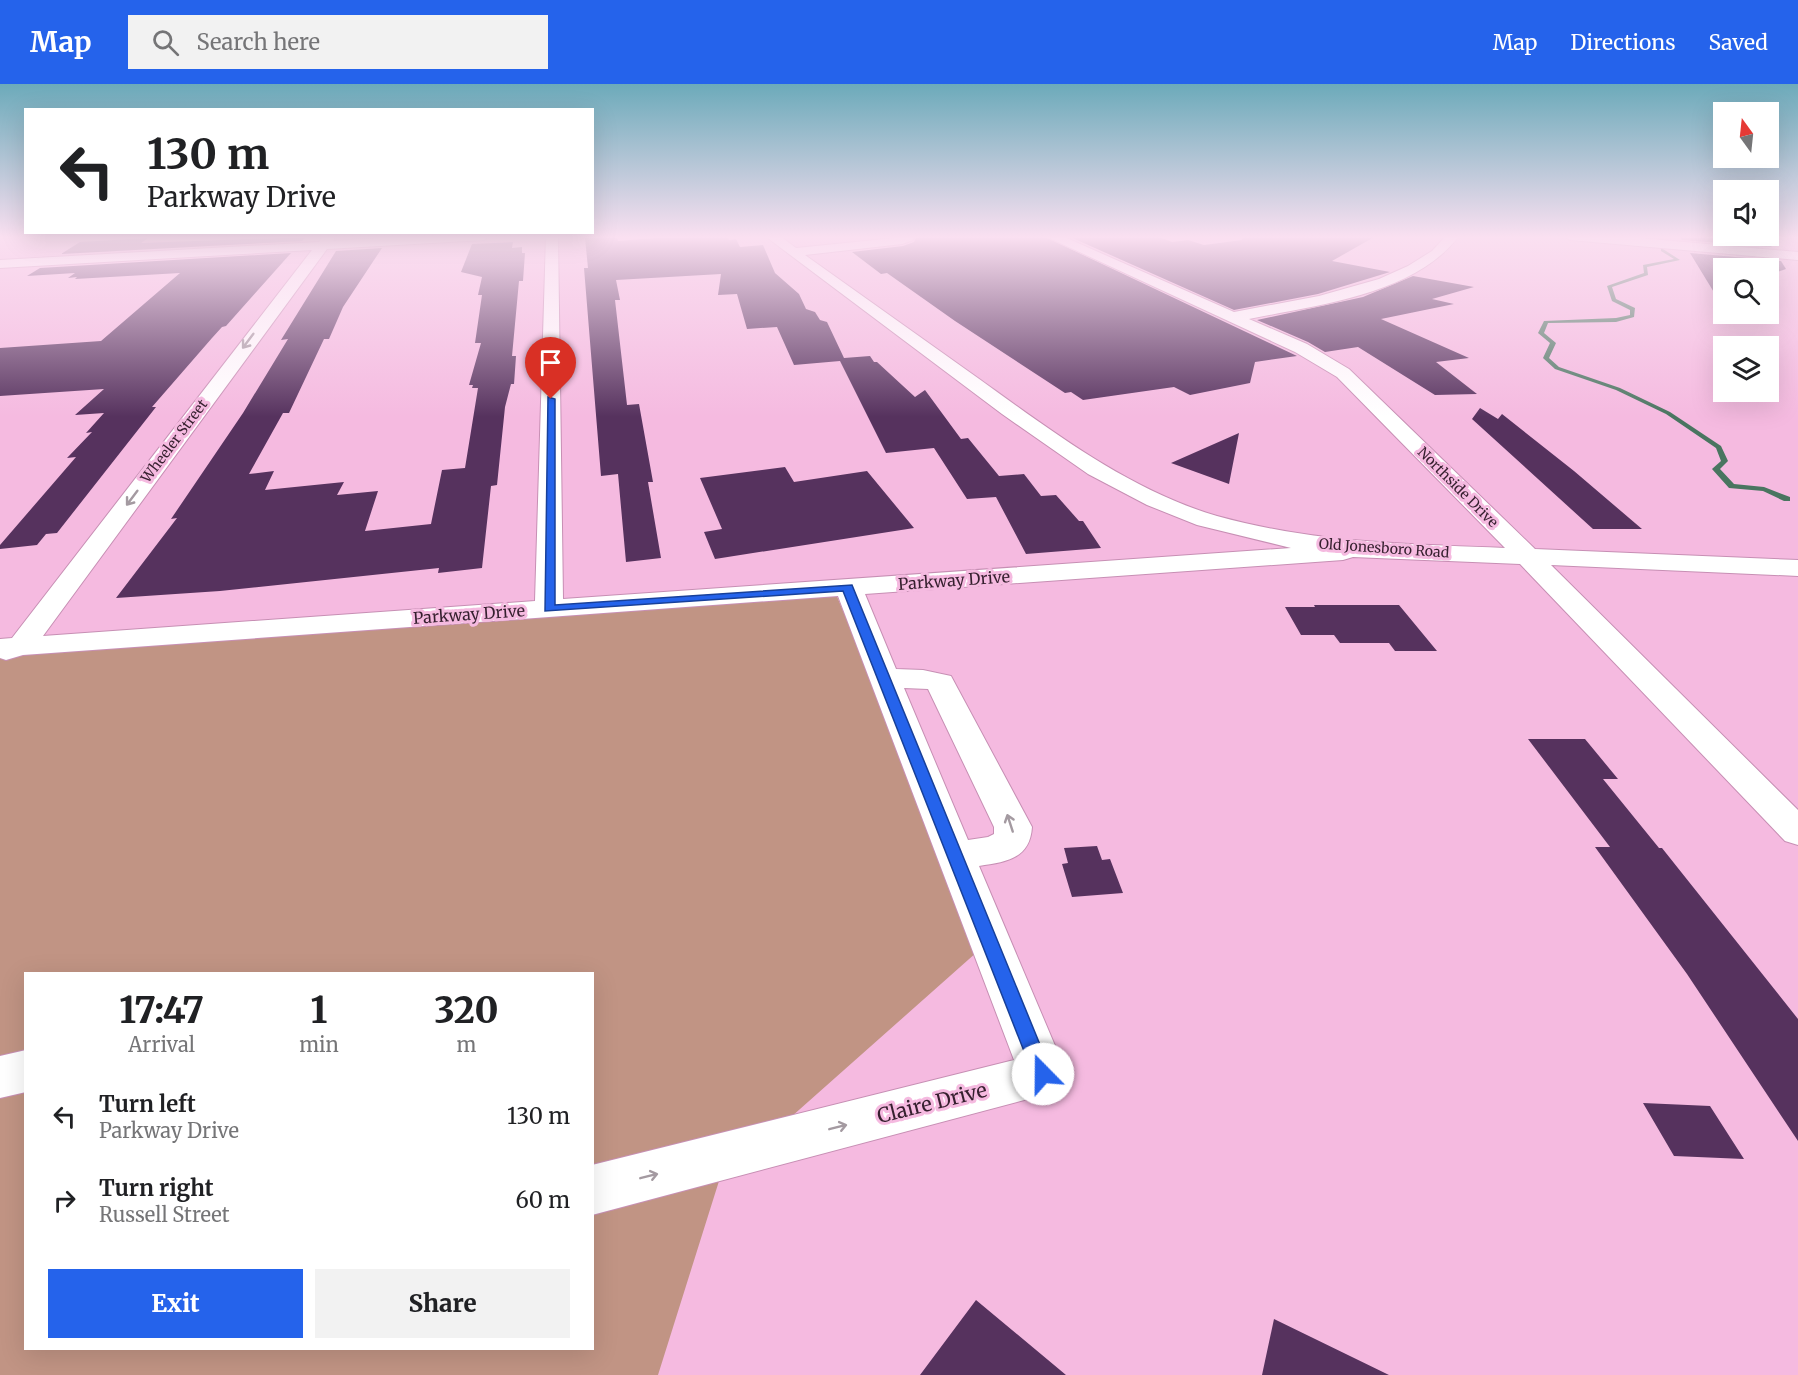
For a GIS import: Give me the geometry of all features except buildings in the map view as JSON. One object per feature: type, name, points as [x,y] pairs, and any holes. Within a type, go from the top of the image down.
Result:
[{"type":"street","name":"Wheeler Street","points":[[7,649],[283,296]]},
{"type":"street","points":[[549,608],[552,296]]},
{"type":"street","name":"Old Jonesboro Road","points":[[854,296],[1009,410],[1106,474],[1155,500],[1206,520],[1274,538],[1348,549],[1798,568]]},
{"type":"street","name":"Northside Drive","points":[[1187,296],[1301,348],[1343,373],[1527,555],[1798,832]]},
{"type":"street","points":[[1232,316],[1331,296]]},
{"type":"street","name":"Parkway Drive","points":[[7,649],[1332,553],[1348,549]]},
{"type":"street","name":"Claire Drive","points":[[594,1189],[1043,1074],[848,587]]},
{"type":"street","points":[[884,678],[923,679],[940,683],[1013,827],[1012,841],[996,850],[958,864]]},
{"type":"street","points":[[0,1077],[24,1071]]},
{"type":"shaded area","points":[[835,592],[986,944],[719,1181],[658,1375],[0,1375],[0,651]]},
{"type":"waterway","points":[[1613,296],[1614,300],[1633,309],[1632,316],[1616,320],[1546,322],[1541,333],[1553,343],[1546,358],[1557,368],[1618,389],[1668,413],[1719,447],[1725,461],[1716,469],[1732,486],[1764,489],[1787,499]]},
{"type":"route","points":[[551,399],[549,608],[848,587],[1043,1074]]}]
